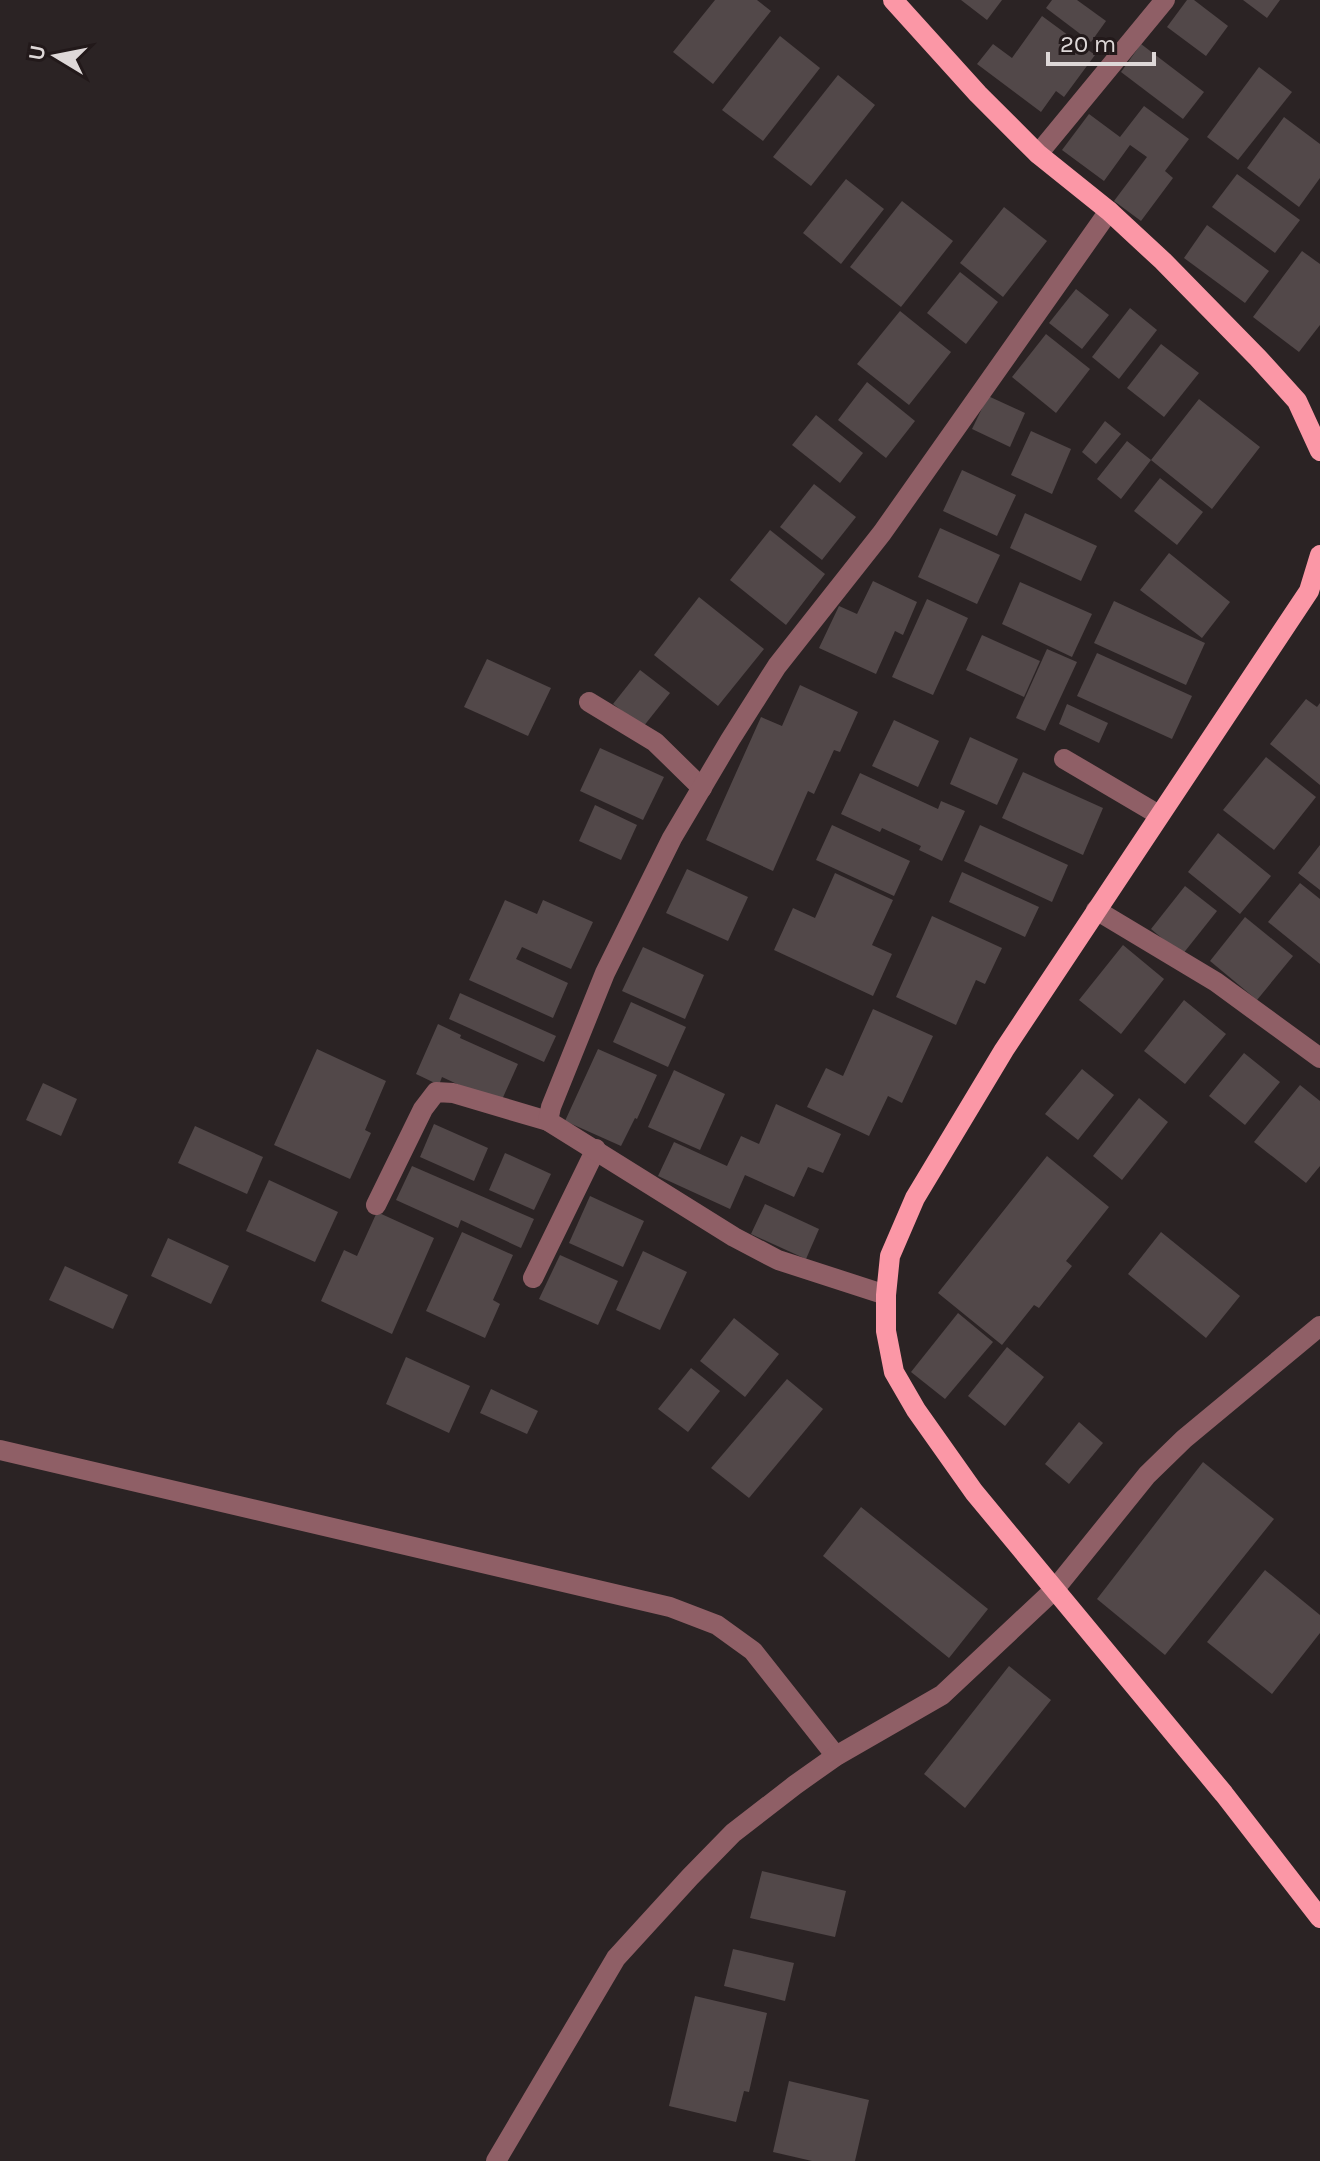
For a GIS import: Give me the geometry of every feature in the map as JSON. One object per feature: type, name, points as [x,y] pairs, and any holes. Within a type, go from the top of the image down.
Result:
[{"type":"main road","points":[[893,0],[978,94],[1038,154],[1109,211],[1163,261],[1258,358],[1297,401],[1320,451]]},
{"type":"main road","points":[[1320,555],[1309,591],[1004,1050],[915,1198],[890,1256],[886,1295],[886,1331],[894,1372],[916,1410],[974,1492],[1224,1794],[1320,1918]]},
{"type":"street","points":[[1038,154],[1165,0]]},
{"type":"street","points":[[548,1121],[556,1089],[577,1046],[605,973],[672,838],[777,666],[882,533],[1109,211]]},
{"type":"street","points":[[589,702],[655,742],[702,788]]},
{"type":"street","points":[[1064,759],[1159,815]]},
{"type":"street","points":[[1096,910],[1216,982],[1320,1058]]},
{"type":"street","points":[[376,1205],[423,1109],[436,1092],[453,1093],[548,1121],[734,1237],[778,1260],[886,1295]]},
{"type":"street","points":[[533,1278],[596,1149]]},
{"type":"street","points":[[496,2161],[616,1958],[733,1833],[836,1756],[942,1695],[1054,1590],[1147,1475],[1184,1439],[1320,1326]]},
{"type":"street","points":[[0,1450],[670,1607],[717,1625],[753,1651],[836,1756]]},
{"type":"building","points":[[715,0],[757,0],[771,11],[713,84],[673,52]]},
{"type":"building","points":[[961,0],[1002,0],[987,20]]},
{"type":"building","points":[[1052,0],[1077,0],[1106,21],[1091,42],[1046,8]]},
{"type":"building","points":[[1187,0],[1194,0],[1228,26],[1206,56],[1167,27]]},
{"type":"building","points":[[1243,0],[1280,0],[1267,18]]},
{"type":"building","points":[[1042,16],[1095,55],[1064,97],[1056,91],[1041,112],[977,64],[993,44],[1012,58]]},
{"type":"building","points":[[780,36],[820,68],[763,141],[722,110]]},
{"type":"building","points":[[1141,44],[1204,92],[1183,119],[1121,72]]},
{"type":"building","points":[[1259,67],[1292,92],[1238,160],[1207,137]]},
{"type":"building","points":[[838,75],[875,105],[811,186],[773,157]]},
{"type":"building","points":[[1144,106],[1189,139],[1165,171],[1173,178],[1141,221],[1114,201],[1147,157],[1130,145],[1104,181],[1062,150],[1089,114],[1120,137]]},
{"type":"building","points":[[1284,117],[1320,144],[1320,178],[1299,207],[1247,168]]},
{"type":"building","points":[[1237,174],[1300,220],[1275,253],[1212,207]]},
{"type":"building","points":[[846,179],[884,209],[841,264],[803,233]]},
{"type":"building","points":[[902,201],[953,241],[901,307],[850,267]]},
{"type":"building","points":[[1004,207],[1047,241],[1003,297],[960,263]]},
{"type":"building","points":[[1207,225],[1269,271],[1245,303],[1184,258]]},
{"type":"building","points":[[1302,251],[1320,264],[1320,325],[1299,352],[1253,317]]},
{"type":"building","points":[[960,272],[998,302],[966,344],[927,313]]},
{"type":"building","points":[[1076,289],[1109,315],[1082,349],[1049,323]]},
{"type":"building","points":[[1130,308],[1157,330],[1119,379],[1092,357]]},
{"type":"building","points":[[900,311],[951,352],[909,405],[857,364]]},
{"type":"building","points":[[1046,334],[1090,369],[1056,413],[1012,377]]},
{"type":"building","points":[[1161,344],[1199,373],[1164,417],[1127,388]]},
{"type":"building","points":[[867,382],[915,421],[886,458],[838,420]]},
{"type":"building","points":[[988,396],[1025,413],[1010,447],[972,429]]},
{"type":"building","points":[[1199,399],[1260,447],[1212,509],[1151,460]]},
{"type":"building","points":[[816,415],[863,453],[840,483],[792,445]]},
{"type":"building","points":[[1105,421],[1121,434],[1096,464],[1082,452]]},
{"type":"building","points":[[1031,431],[1071,449],[1052,494],[1011,475]]},
{"type":"building","points":[[1127,441],[1151,460],[1121,499],[1097,479]]},
{"type":"building","points":[[962,470],[1016,495],[997,536],[943,511]]},
{"type":"building","points":[[1160,478],[1203,512],[1177,545],[1134,511]]},
{"type":"building","points":[[814,484],[856,517],[822,560],[780,527]]},
{"type":"building","points":[[1025,513],[1097,546],[1081,581],[1010,548]]},
{"type":"building","points":[[940,528],[1000,555],[977,604],[918,577]]},
{"type":"building","points":[[770,530],[825,574],[786,625],[730,580]]},
{"type":"building","points":[[1169,553],[1230,602],[1202,638],[1140,590]]},
{"type":"building","points":[[873,581],[917,602],[903,635],[895,631],[876,674],[819,648],[839,606],[857,614]]},
{"type":"building","points":[[1020,582],[1092,614],[1072,657],[1002,624]]},
{"type":"building","points":[[699,597],[764,649],[718,706],[654,655]]},
{"type":"building","points":[[927,599],[968,618],[933,695],[892,677]]},
{"type":"building","points":[[1114,601],[1205,643],[1186,685],[1094,643]]},
{"type":"building","points":[[982,635],[1040,661],[1024,697],[966,670]]},
{"type":"building","points":[[1047,649],[1077,662],[1045,731],[1016,718]]},
{"type":"building","points":[[1097,653],[1192,696],[1172,739],[1077,696]]},
{"type":"building","points":[[487,659],[551,688],[528,736],[464,707]]},
{"type":"building","points":[[640,670],[670,693],[643,727],[613,704]]},
{"type":"building","points":[[800,685],[858,712],[840,752],[834,750],[814,794],[808,791],[773,871],[706,840],[761,717],[782,726]]},
{"type":"building","points":[[1306,699],[1317,707],[1320,703],[1320,785],[1270,744]]},
{"type":"building","points":[[1067,704],[1108,723],[1099,743],[1059,724]]},
{"type":"building","points":[[894,720],[939,741],[918,787],[872,766]]},
{"type":"building","points":[[970,737],[1018,759],[997,805],[950,784]]},
{"type":"building","points":[[600,748],[664,777],[643,820],[580,791]]},
{"type":"building","points":[[1266,757],[1316,797],[1274,850],[1223,810]]},
{"type":"building","points":[[1023,772],[1103,808],[1083,855],[1002,818]]},
{"type":"building","points":[[860,773],[938,809],[941,801],[965,811],[942,861],[919,850],[921,846],[841,814]]},
{"type":"building","points":[[595,805],[637,825],[621,860],[579,841]]},
{"type":"building","points":[[832,825],[910,861],[894,896],[816,860]]},
{"type":"building","points":[[980,825],[1068,865],[1052,902],[964,861]]},
{"type":"building","points":[[1218,833],[1271,876],[1240,914],[1188,872]]},
{"type":"building","points":[[1320,845],[1320,890],[1298,873]]},
{"type":"building","points":[[687,869],[748,897],[728,941],[666,913]]},
{"type":"building","points":[[962,872],[1039,907],[1025,937],[949,902]]},
{"type":"building","points":[[835,873],[893,900],[872,945],[892,954],[873,996],[774,950],[793,908],[815,918]]},
{"type":"building","points":[[1300,883],[1320,899],[1320,964],[1268,922]]},
{"type":"building","points":[[1185,886],[1217,911],[1182,955],[1151,929]]},
{"type":"building","points":[[505,900],[537,914],[543,900],[593,922],[571,969],[522,947],[516,959],[568,983],[553,1018],[469,980]]},
{"type":"building","points":[[932,916],[1002,948],[985,984],[976,980],[956,1025],[896,997]]},
{"type":"building","points":[[1245,917],[1293,956],[1257,1000],[1210,961]]},
{"type":"building","points":[[1123,945],[1164,979],[1121,1034],[1079,1000]]},
{"type":"building","points":[[643,947],[704,975],[685,1019],[622,991]]},
{"type":"building","points":[[460,993],[556,1036],[544,1062],[449,1019]]},
{"type":"building","points":[[1184,1000],[1226,1034],[1185,1084],[1144,1051]]},
{"type":"building","points":[[631,1002],[686,1027],[668,1067],[613,1042]]},
{"type":"building","points":[[873,1009],[933,1036],[902,1103],[888,1096],[869,1136],[807,1107],[826,1068],[843,1076]]},
{"type":"building","points":[[438,1024],[461,1035],[460,1038],[518,1064],[500,1104],[442,1077],[439,1085],[416,1074]]},
{"type":"building","points":[[317,1049],[386,1081],[365,1130],[371,1133],[350,1179],[274,1145]]},
{"type":"building","points":[[598,1049],[657,1075],[621,1146],[565,1121]]},
{"type":"building","points":[[1244,1053],[1280,1082],[1245,1125],[1209,1096]]},
{"type":"building","points":[[1082,1069],[1114,1095],[1078,1140],[1045,1114]]},
{"type":"building","points":[[674,1070],[725,1094],[700,1150],[648,1127]]},
{"type":"building","points":[[43,1083],[77,1099],[61,1136],[26,1120]]},
{"type":"building","points":[[1300,1085],[1320,1101],[1320,1166],[1306,1183],[1254,1142]]},
{"type":"building","points":[[1139,1098],[1168,1122],[1122,1180],[1093,1156]]},
{"type":"building","points":[[776,1104],[841,1134],[823,1173],[808,1167],[794,1197],[745,1175],[730,1209],[658,1176],[674,1142],[727,1166],[741,1136],[759,1144]]},
{"type":"building","points":[[434,1124],[488,1148],[474,1181],[420,1157]]},
{"type":"building","points":[[195,1126],[263,1157],[247,1194],[178,1163]]},
{"type":"building","points":[[505,1153],[551,1174],[534,1210],[489,1190]]},
{"type":"building","points":[[1047,1156],[1109,1207],[1066,1261],[1072,1266],[1039,1308],[1034,1305],[1002,1345],[938,1293]]},
{"type":"building","points":[[412,1166],[534,1219],[521,1248],[461,1220],[458,1228],[396,1200]]},
{"type":"building","points":[[269,1180],[338,1212],[315,1262],[246,1231]]},
{"type":"building","points":[[590,1196],[644,1221],[623,1267],[569,1243]]},
{"type":"building","points":[[765,1204],[819,1229],[806,1259],[751,1234]]},
{"type":"building","points":[[377,1212],[434,1238],[392,1334],[321,1301],[344,1250],[357,1256]]},
{"type":"building","points":[[462,1232],[513,1255],[493,1300],[500,1304],[485,1338],[426,1311]]},
{"type":"building","points":[[1161,1232],[1240,1296],[1206,1338],[1128,1274]]},
{"type":"building","points":[[168,1238],[229,1266],[211,1304],[151,1276]]},
{"type":"building","points":[[643,1251],[687,1272],[660,1330],[616,1310]]},
{"type":"building","points":[[560,1255],[618,1281],[598,1325],[539,1299]]},
{"type":"building","points":[[65,1266],[128,1295],[113,1329],[49,1300]]},
{"type":"building","points":[[958,1313],[993,1342],[945,1399],[911,1372]]},
{"type":"building","points":[[734,1318],[779,1354],[745,1397],[700,1361]]},
{"type":"building","points":[[1007,1347],[1044,1377],[1005,1426],[968,1396]]},
{"type":"building","points":[[406,1357],[470,1386],[449,1433],[386,1404]]},
{"type":"building","points":[[691,1368],[720,1391],[688,1432],[658,1409]]},
{"type":"building","points":[[787,1379],[823,1409],[749,1498],[711,1468]]},
{"type":"building","points":[[491,1389],[538,1411],[527,1434],[480,1413]]},
{"type":"building","points":[[1079,1422],[1103,1443],[1069,1484],[1045,1464]]},
{"type":"building","points":[[1203,1462],[1274,1519],[1165,1655],[1097,1599]]},
{"type":"building","points":[[861,1507],[988,1609],[949,1658],[823,1556]]},
{"type":"building","points":[[1265,1570],[1320,1615],[1320,1633],[1272,1694],[1207,1642]]},
{"type":"building","points":[[1009,1666],[1051,1700],[965,1808],[924,1774]]},
{"type":"building","points":[[762,1871],[846,1891],[835,1937],[750,1918]]},
{"type":"building","points":[[733,1949],[794,1963],[785,2001],[724,1986]]},
{"type":"building","points":[[695,1996],[767,2013],[749,2092],[744,2091],[736,2122],[669,2106]]},
{"type":"building","points":[[789,2081],[869,2100],[855,2161],[812,2161],[773,2152]]}]
